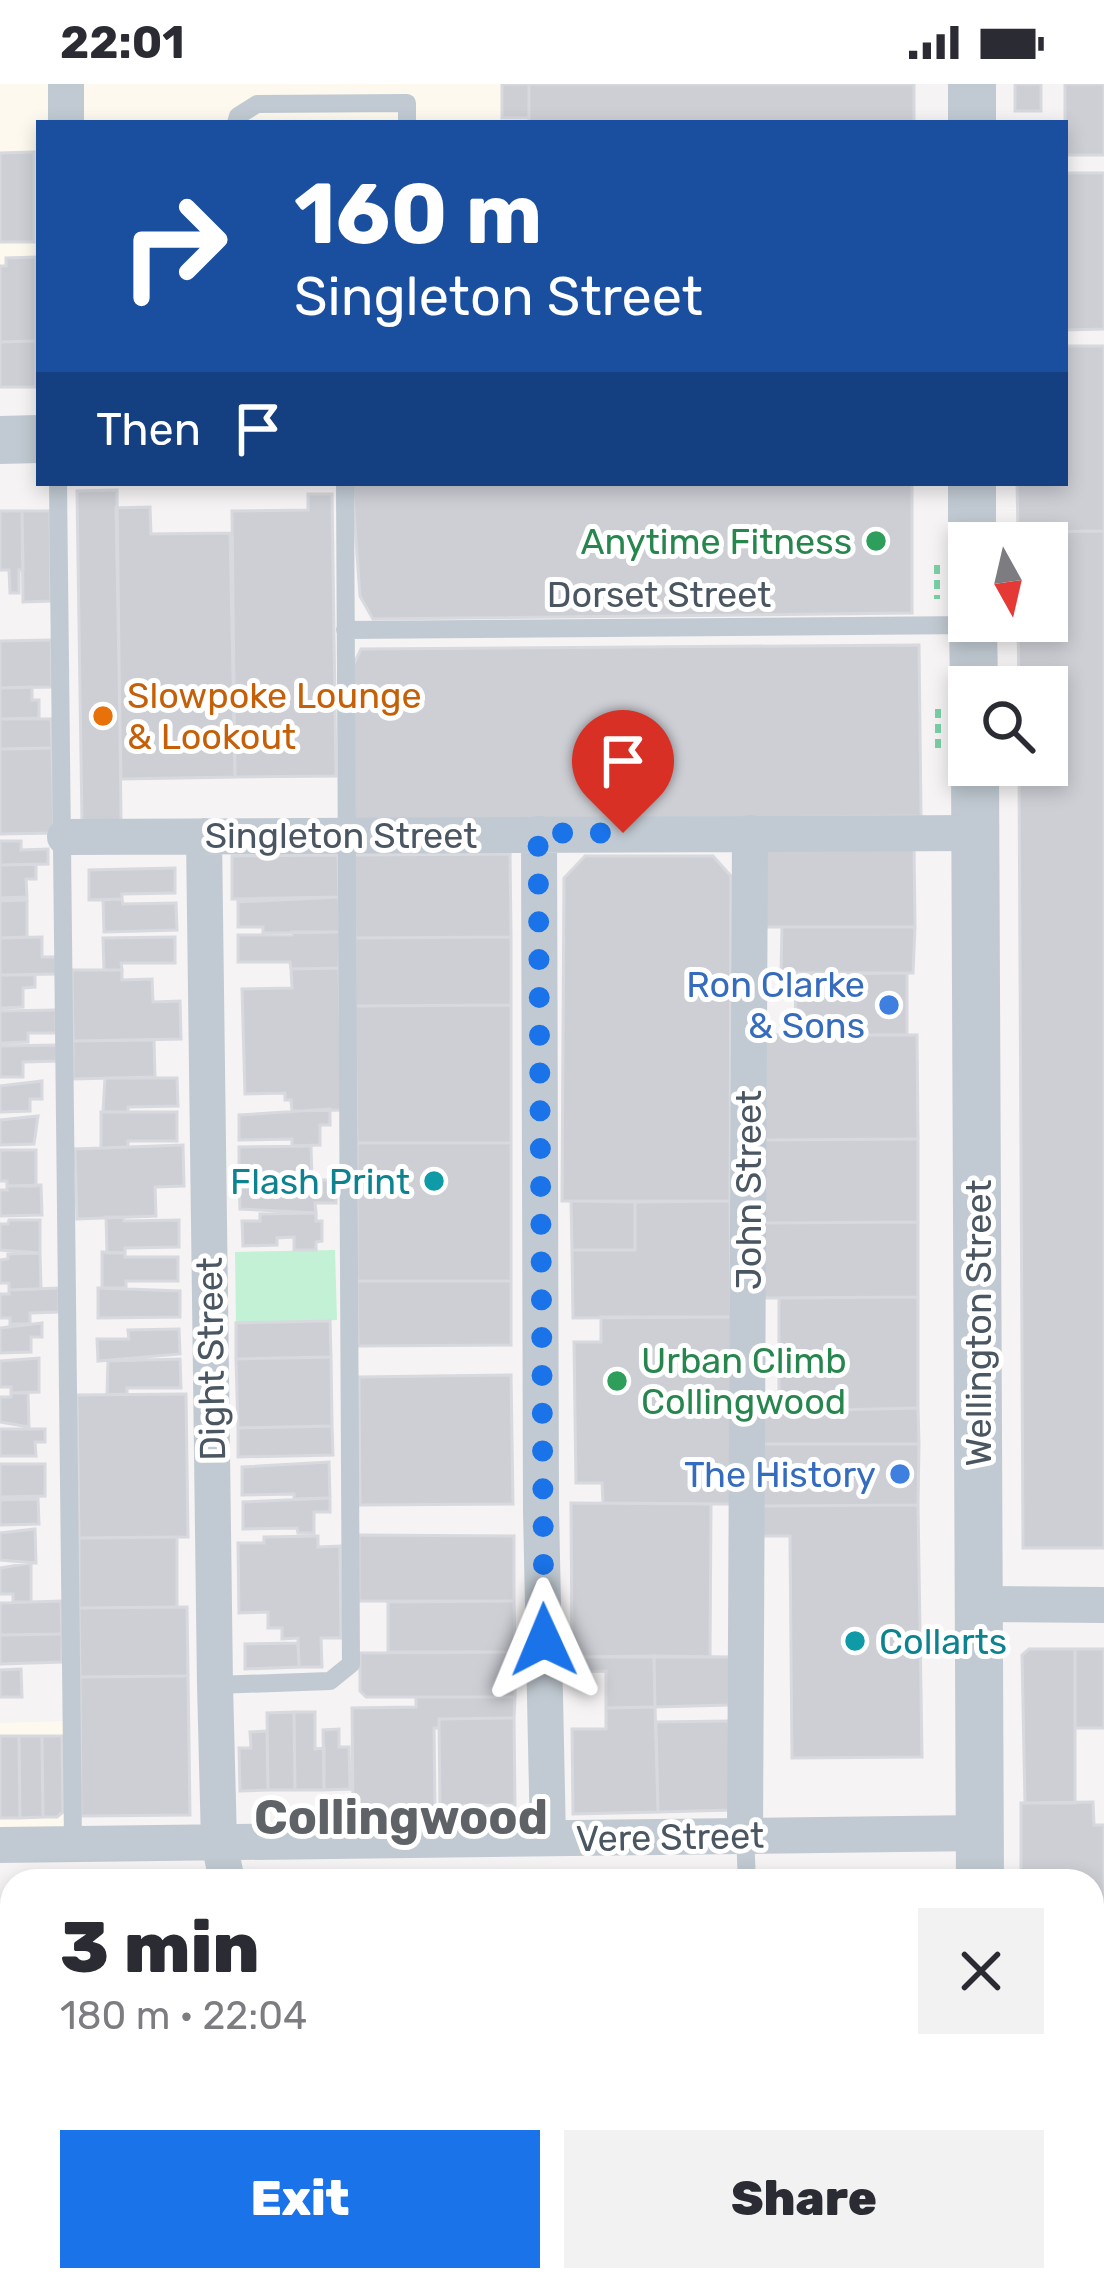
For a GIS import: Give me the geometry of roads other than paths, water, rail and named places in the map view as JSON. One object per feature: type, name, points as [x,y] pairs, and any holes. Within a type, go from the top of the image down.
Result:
[{"type":"street","points":[[66,84],[66,120]]},
{"type":"street","points":[[972,84],[972,120]]},
{"type":"street","points":[[0,440],[36,439]]},
{"type":"street","points":[[972,486],[972,522]]},
{"type":"street","name":"Wellington Street","points":[[975,786],[980,1869]]},
{"type":"street","name":"Singleton Street","points":[[65,837],[976,832]]},
{"type":"street","points":[[538,833],[541,1510],[548,1838]]},
{"type":"street","name":"John Street","points":[[745,1836],[750,833]]},
{"type":"street","name":"Dight Street","points":[[204,836],[215,1685],[219,1842],[225,1869]]},
{"type":"street","points":[[979,1604],[1104,1605]]},
{"type":"street","name":"Vere Street","points":[[0,1844],[980,1833]]},
{"type":"lane","points":[[237,120],[256,104],[407,103]]},
{"type":"lane","points":[[58,486],[73,1844]]},
{"type":"lane","points":[[215,1685],[330,1681],[351,1664],[345,486]]},
{"type":"lane","name":"Dorset Street","points":[[345,630],[948,623]]},
{"type":"lane","points":[[745,1836],[746,1869]]},
{"type":"place","name":"Anytime Fitness","points":[[876,541]]},
{"type":"place","name":"Slowpoke Lounge & Lookout","points":[[103,716]]},
{"type":"place","name":"Ron Clarke & Sons","points":[[889,1005]]},
{"type":"place","name":"Flash Print","points":[[434,1181]]},
{"type":"place","name":"Urban Climb Collingwood","points":[[617,1381]]},
{"type":"place","name":"The History","points":[[900,1474]]},
{"type":"place","name":"Collarts","points":[[855,1641]]},
{"type":"district","name":"Collingwood","points":[[401,1817]]}]
